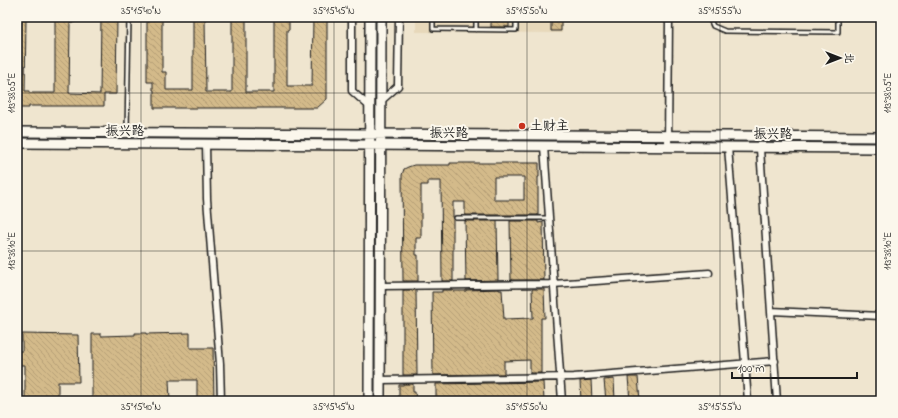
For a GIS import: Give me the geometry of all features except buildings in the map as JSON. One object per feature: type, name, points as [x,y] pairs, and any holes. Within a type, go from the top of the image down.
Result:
[{"type":"street","points":[[352,17],[352,91],[370,107]]},
{"type":"street","points":[[369,401],[370,17]]},
{"type":"street","points":[[380,401],[381,17]]},
{"type":"street","points":[[381,101],[398,86],[399,17]]},
{"type":"street","points":[[668,147],[669,17]]},
{"type":"street","name":"振兴路","points":[[17,132],[881,136]]},
{"type":"street","name":"振兴路","points":[[17,143],[881,148]]},
{"type":"street","points":[[206,144],[207,199],[221,401]]},
{"type":"street","points":[[544,146],[562,401]]},
{"type":"street","points":[[728,147],[748,401]]},
{"type":"street","points":[[760,149],[777,401]]},
{"type":"street","points":[[381,286],[553,284],[710,273]]},
{"type":"street","points":[[771,312],[881,316]]},
{"type":"street","points":[[380,380],[560,377],[775,361]]},
{"type":"lane","points":[[127,133],[129,17]]},
{"type":"lane","points":[[433,17],[433,29],[476,30],[516,30],[516,17]]},
{"type":"lane","points":[[476,17],[476,30]]},
{"type":"lane","points":[[709,17],[713,26],[725,31],[838,32],[838,17]]},
{"type":"lane","points":[[456,218],[549,218]]},
{"type":"shaded area","points":[[416,17],[561,17],[562,33],[416,32]]},
{"type":"place","name":"土财主","points":[[522,126]]}]
